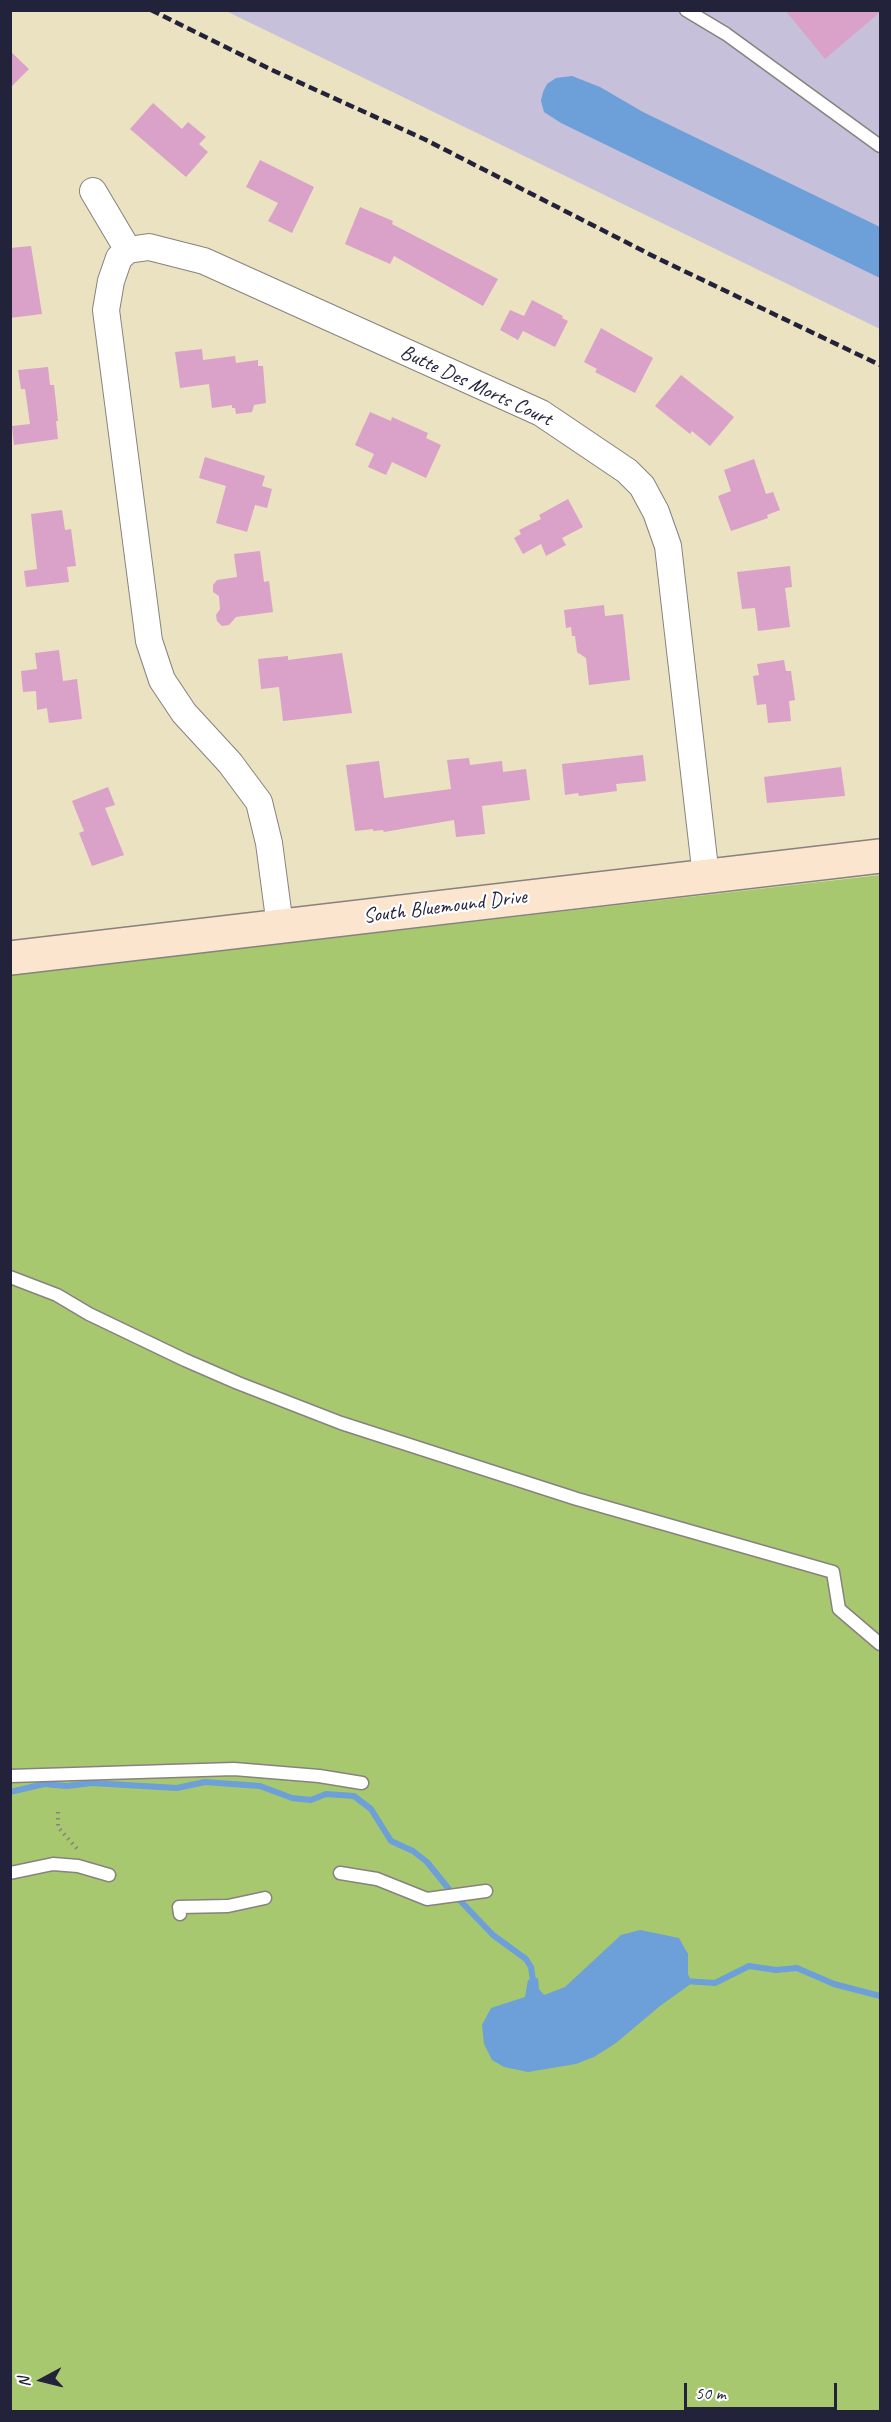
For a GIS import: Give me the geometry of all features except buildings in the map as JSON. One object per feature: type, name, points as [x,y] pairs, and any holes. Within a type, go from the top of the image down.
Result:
[{"type":"main road","name":"South Bluemound Drive","points":[[10,958],[880,856]]},
{"type":"street","points":[[93,190],[128,250],[119,258],[111,281],[106,310],[149,641],[162,680],[184,713],[230,763],[259,802],[269,843],[280,926]]},
{"type":"street","name":"Butte Des Morts Court","points":[[128,250],[149,247],[204,261],[541,413],[627,471],[642,486],[656,512],[668,546],[706,877]]},
{"type":"lane","points":[[686,10],[726,33],[880,146]]},
{"type":"lane","points":[[10,1277],[57,1295],[89,1314],[206,1369],[341,1423],[577,1499],[833,1572],[839,1609],[880,1644]]},
{"type":"lane","points":[[10,1776],[234,1769],[319,1776],[362,1783]]},
{"type":"lane","points":[[10,1873],[53,1864],[78,1866],[108,1875]]},
{"type":"lane","points":[[340,1873],[377,1879],[430,1899],[482,1892]]},
{"type":"lane","points":[[180,1914],[179,1907],[228,1906],[265,1898]]},
{"type":"path","points":[[58,1812],[58,1827],[66,1836]]},
{"type":"shaded area","points":[[226,11],[880,11],[880,329]]},
{"type":"green space","points":[[880,875],[880,2411],[11,2411],[10,975]]},
{"type":"water","points":[[572,76],[600,87],[643,112],[880,227],[880,278],[561,123],[544,112],[541,101],[547,84],[556,78]]},
{"type":"water","points":[[640,1930],[679,1938],[688,1954],[688,1974],[692,1983],[616,2043],[594,2057],[576,2064],[528,2072],[504,2067],[492,2060],[484,2044],[482,2025],[491,2008],[525,1997],[528,1980],[538,1978],[539,1989],[544,1995],[565,1987],[621,1935]]},
{"type":"waterway","points":[[10,1792],[44,1784],[67,1786],[92,1783],[177,1788],[205,1782],[260,1786],[292,1798],[311,1800],[326,1794],[354,1796],[371,1809],[391,1841],[413,1851],[427,1862],[448,1888],[493,1935],[526,1959],[531,1967],[534,1987]]},
{"type":"waterway","points":[[684,1981],[715,1983],[749,1966],[776,1970],[797,1968],[834,1984],[880,1996]]},
{"type":"railway","points":[[151,10],[272,70],[424,139],[659,259],[880,365]]}]
